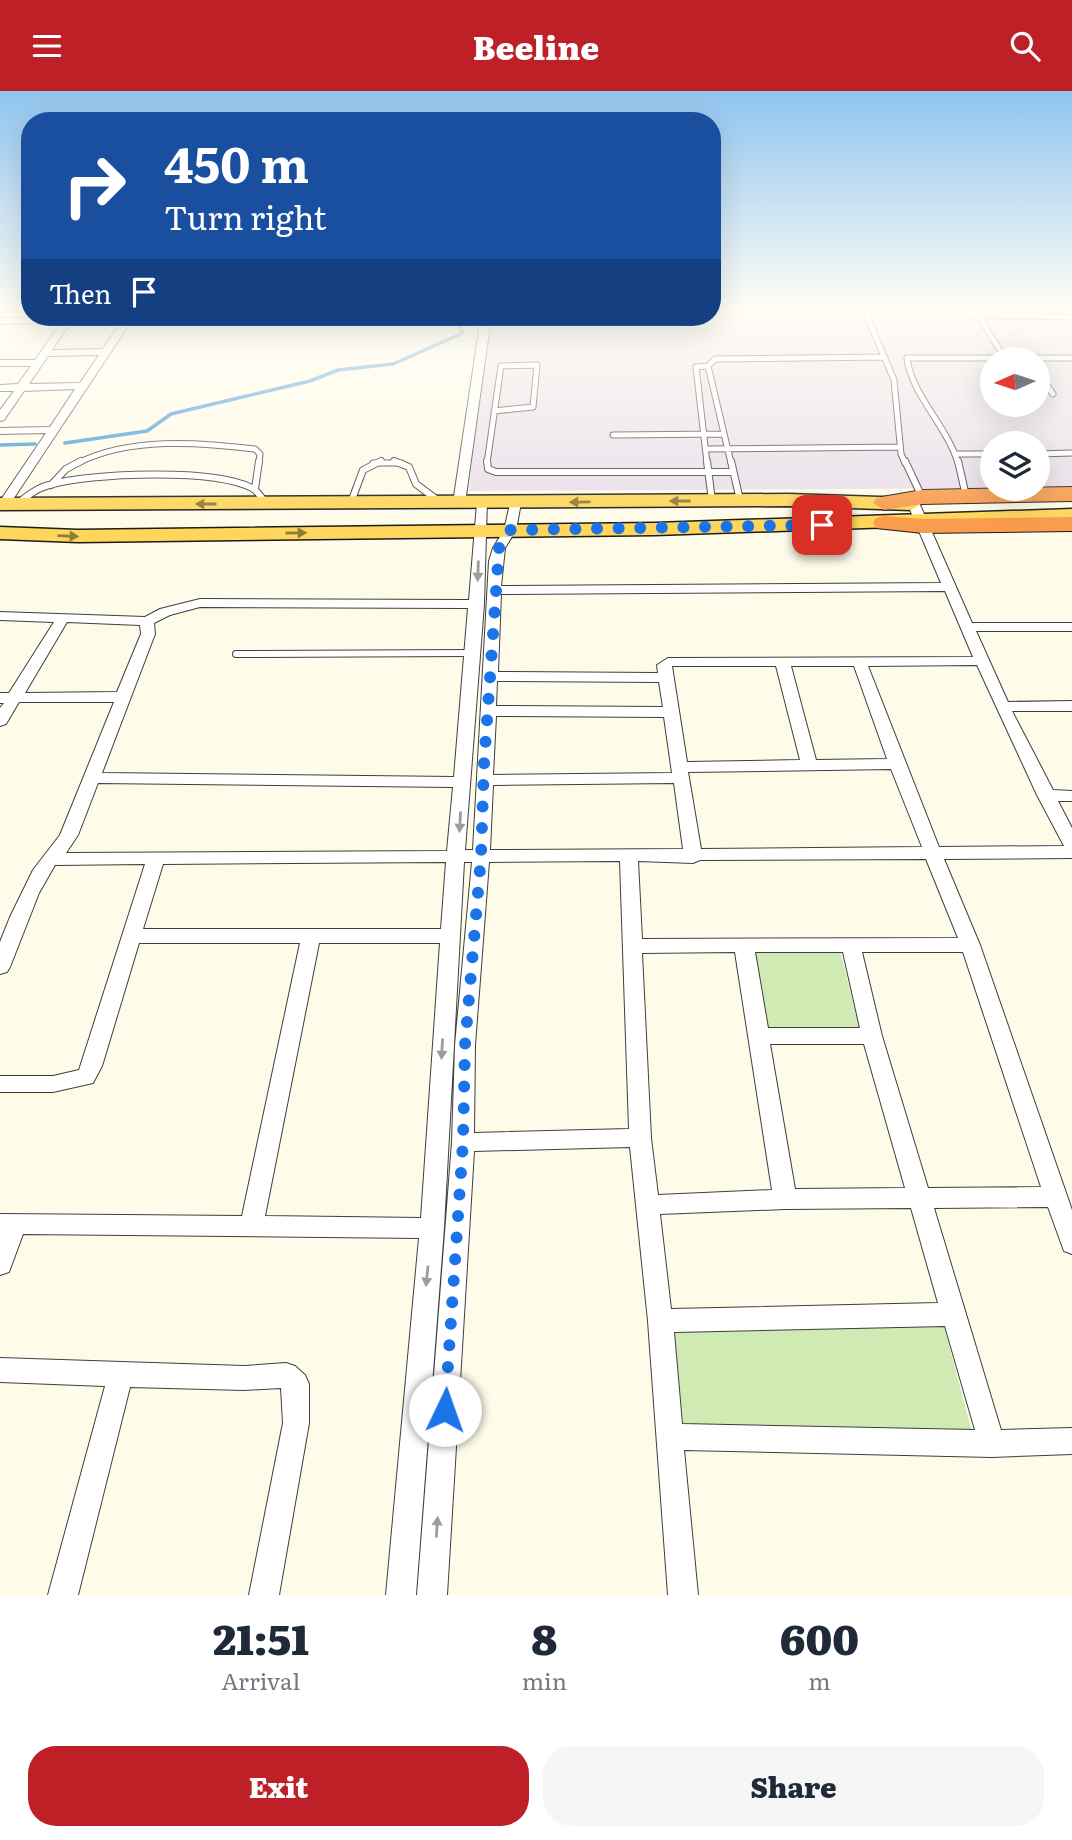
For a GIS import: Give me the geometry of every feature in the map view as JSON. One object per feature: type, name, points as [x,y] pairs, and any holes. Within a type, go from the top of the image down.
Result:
[{"type":"highway","points":[[884,513],[918,509],[966,496],[1072,494]]},
{"type":"highway","points":[[884,513],[918,509],[1072,524]]},
{"type":"main road","points":[[7,504],[260,497],[350,505],[740,500],[884,513]]},
{"type":"main road","points":[[918,509],[1072,503]]},
{"type":"main road","points":[[918,509],[1072,515]]},
{"type":"main road","points":[[0,533],[78,536],[510,530],[884,513]]},
{"type":"street","points":[[0,418],[27,379]]},
{"type":"street","points":[[7,504],[87,379]]},
{"type":"street","points":[[450,502],[474,379]]},
{"type":"street","points":[[0,388],[83,386]]},
{"type":"street","points":[[0,431],[54,430]]},
{"type":"street","points":[[432,1595],[463,1142],[465,1045],[481,857],[472,781],[472,653],[483,503]]},
{"type":"street","points":[[401,1595],[432,1228],[450,936],[458,857],[488,711],[499,548],[510,530],[515,503]]},
{"type":"street","points":[[918,509],[1002,707],[1072,845]]},
{"type":"street","points":[[496,590],[951,587]]},
{"type":"street","points":[[0,616],[147,621],[177,608],[200,603],[477,604]]},
{"type":"street","points":[[0,721],[6,698],[63,618]]},
{"type":"street","points":[[0,967],[35,882],[64,846],[148,634],[147,621]]},
{"type":"street","points":[[969,627],[1072,627]]},
{"type":"street","points":[[782,660],[809,765]]},
{"type":"street","points":[[859,660],[932,855],[970,945],[1072,1244]]},
{"type":"street","points":[[693,857],[664,665],[668,662],[984,661]]},
{"type":"street","points":[[490,676],[667,678]]},
{"type":"street","points":[[6,698],[122,697]]},
{"type":"street","points":[[1002,707],[1072,706]]},
{"type":"street","points":[[488,711],[673,712]]},
{"type":"street","points":[[90,778],[472,781],[809,765],[897,764]]},
{"type":"street","points":[[1045,795],[1072,796]]},
{"type":"street","points":[[51,859],[693,857],[1072,852]]},
{"type":"street","points":[[629,857],[640,1139],[660,1321],[682,1595]]},
{"type":"street","points":[[0,1084],[52,1084],[86,1077],[92,1066],[156,858]]},
{"type":"street","points":[[252,1225],[311,934]]},
{"type":"street","points":[[133,936],[450,936]]},
{"type":"street","points":[[634,946],[970,945]]},
{"type":"street","points":[[744,946],[785,1199]]},
{"type":"street","points":[[851,946],[872,1036],[922,1198],[992,1444]]},
{"type":"street","points":[[758,1037],[872,1036]]},
{"type":"street","points":[[463,1142],[640,1139]]},
{"type":"street","points":[[648,1205],[785,1199],[1055,1197]]},
{"type":"street","points":[[0,1264],[7,1224],[432,1228]]},
{"type":"street","points":[[660,1321],[956,1314]]},
{"type":"street","points":[[0,1370],[244,1378],[286,1375],[296,1384],[295,1435],[264,1595]]},
{"type":"street","points":[[63,1595],[121,1373]]},
{"type":"street","points":[[670,1437],[992,1444],[1072,1441]]},
{"type":"lane","points":[[499,379],[487,463],[488,468],[496,472],[733,472]]},
{"type":"lane","points":[[494,411],[533,407],[536,379]]},
{"type":"lane","points":[[697,379],[712,501]]},
{"type":"lane","points":[[711,379],[740,500]]},
{"type":"lane","points":[[892,379],[897,393],[900,447],[918,509]]},
{"type":"lane","points":[[915,379],[946,431],[956,454],[966,496]]},
{"type":"lane","points":[[1050,390],[1053,394]]},
{"type":"lane","points":[[613,435],[724,434]]},
{"type":"lane","points":[[7,504],[51,485],[123,478],[225,480],[260,497],[260,454],[255,449],[198,444],[148,445],[110,451],[82,461],[55,478],[51,485]]},
{"type":"lane","points":[[706,449],[900,447]]},
{"type":"lane","points":[[1050,454],[1072,453]]},
{"type":"lane","points":[[956,454],[980,454]]},
{"type":"lane","points":[[350,505],[360,469],[366,464],[386,461],[398,461],[409,467],[416,484],[450,502]]},
{"type":"lane","points":[[236,654],[472,653]]},
{"type":"shaded area","points":[[480,379],[980,379],[980,417],[1050,417],[1050,379],[1072,379],[1072,488],[1050,488],[1050,431],[980,431],[980,488],[469,491]]},
{"type":"green space","points":[[747,950],[840,950],[860,1031],[761,1031]]},
{"type":"green space","points":[[673,1326],[944,1326],[973,1436],[683,1430]]},
{"type":"waterway","points":[[65,443],[147,431],[171,414],[315,379]]},
{"type":"waterway","points":[[0,445],[35,444]]},
{"type":"route","points":[[445,1410],[463,1142],[465,1045],[472,935],[481,857],[484,764],[499,548],[510,530],[822,525]]}]
